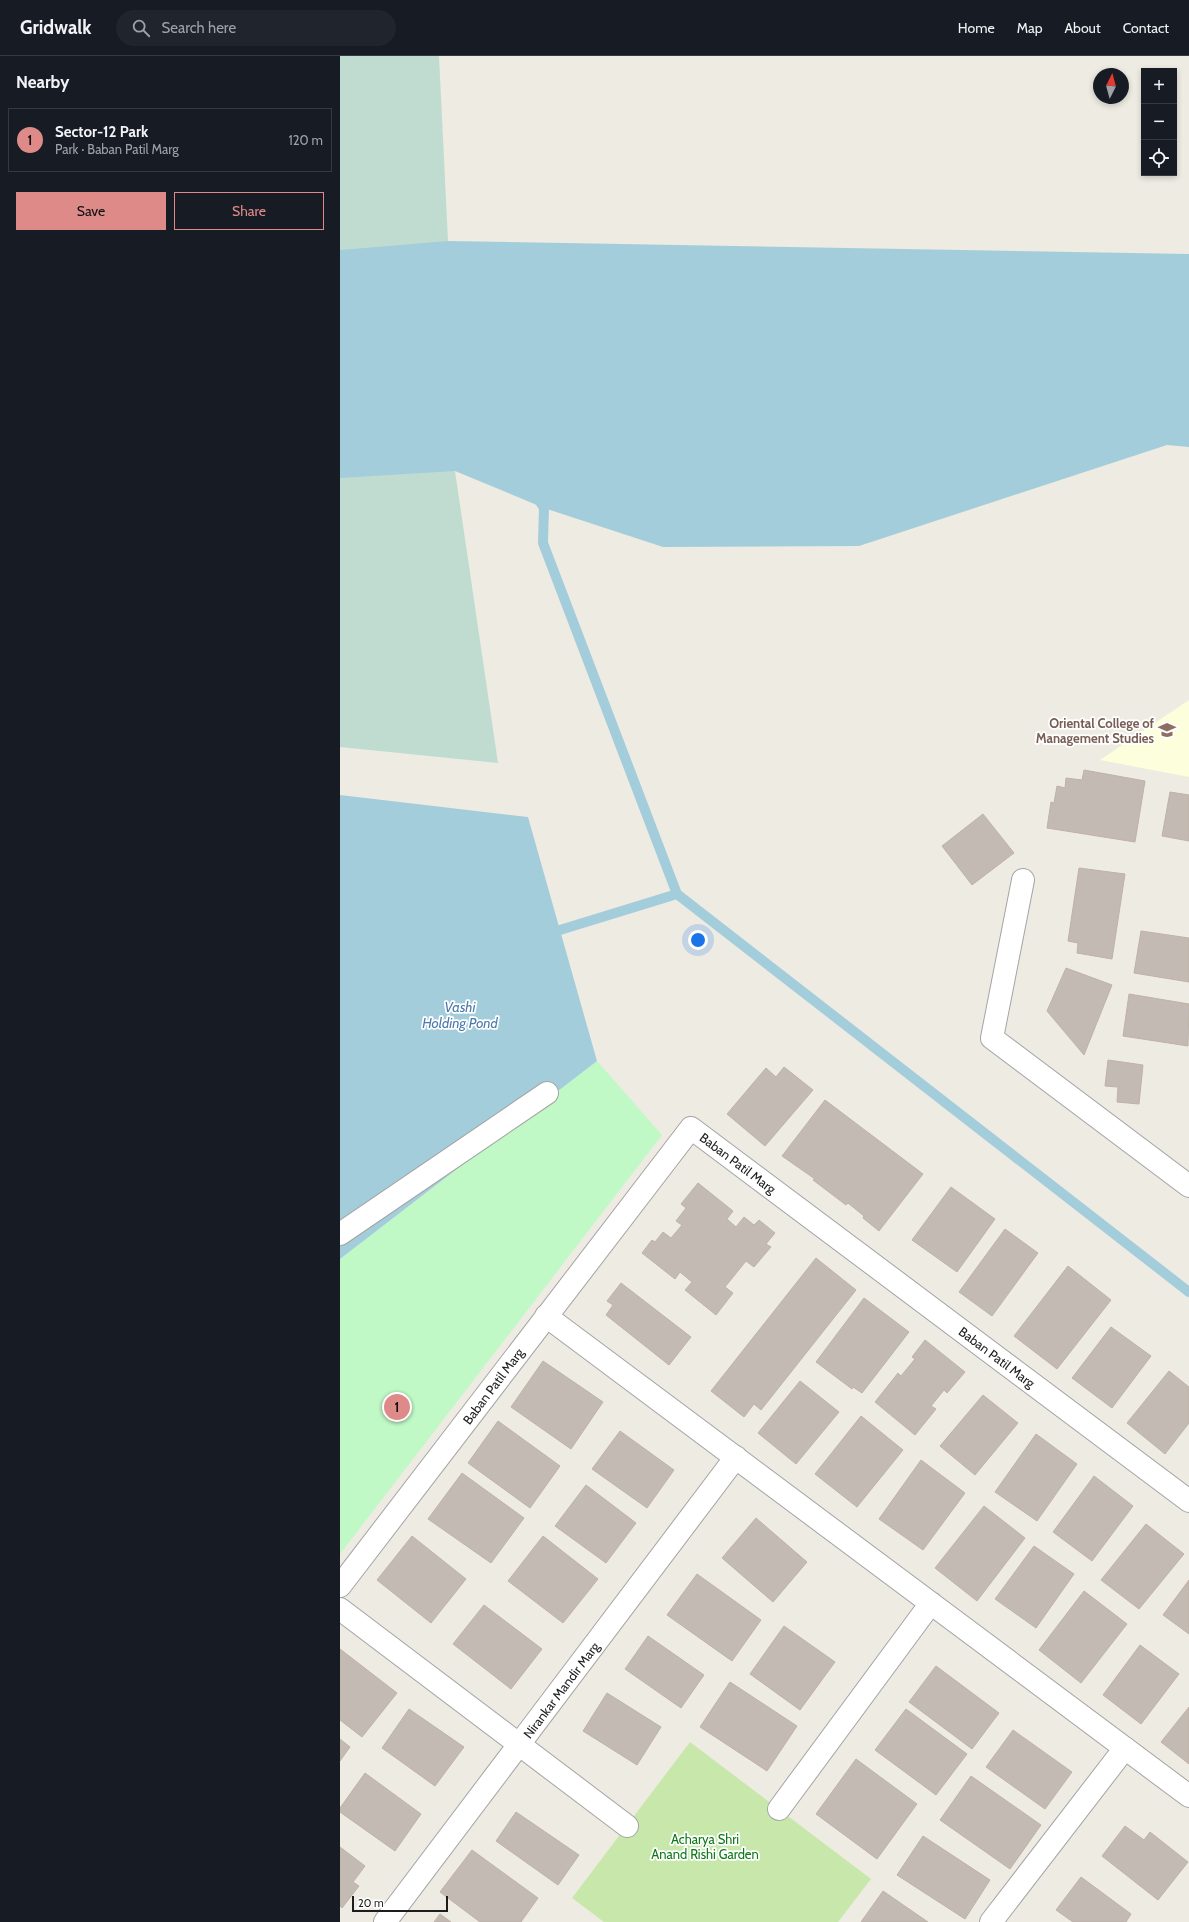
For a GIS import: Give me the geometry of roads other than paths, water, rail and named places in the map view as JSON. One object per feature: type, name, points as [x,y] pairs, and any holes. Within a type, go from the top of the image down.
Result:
[{"type":"street","points":[[1023,880],[992,1038],[1189,1186]]},
{"type":"street","points":[[340,1234],[547,1093]]},
{"type":"street","name":"Baban Patil Marg","points":[[340,1586],[691,1128],[1189,1501]]},
{"type":"street","points":[[546,1316],[1189,1796]]},
{"type":"street","name":"Nirankar Mandir Marg","points":[[385,1922],[736,1457]]},
{"type":"street","points":[[779,1809],[931,1603]]},
{"type":"street","points":[[340,1609],[627,1826]]},
{"type":"street","points":[[991,1922],[1125,1748]]},
{"type":"water","points":[[448,241],[1189,254],[1189,447],[1167,445],[859,546],[663,547],[544,508],[455,471],[340,478],[340,250]]},
{"type":"water","name":"Vashi Holding Pond","points":[[340,795],[528,817],[597,1061],[340,1259]]},
{"type":"waterway","points":[[537,497],[544,508],[543,543],[677,894],[1189,1292]]},
{"type":"waterway","points":[[560,930],[677,894]]},
{"type":"place","name":"Oriental College of Management Studies","points":[[1167,730]]},
{"type":"place","name":"Sector-12 Park","points":[[397,1407]]},
{"type":"park label","name":"Acharya Shri Anand Rishi Garden","points":[[705,1846]]}]
